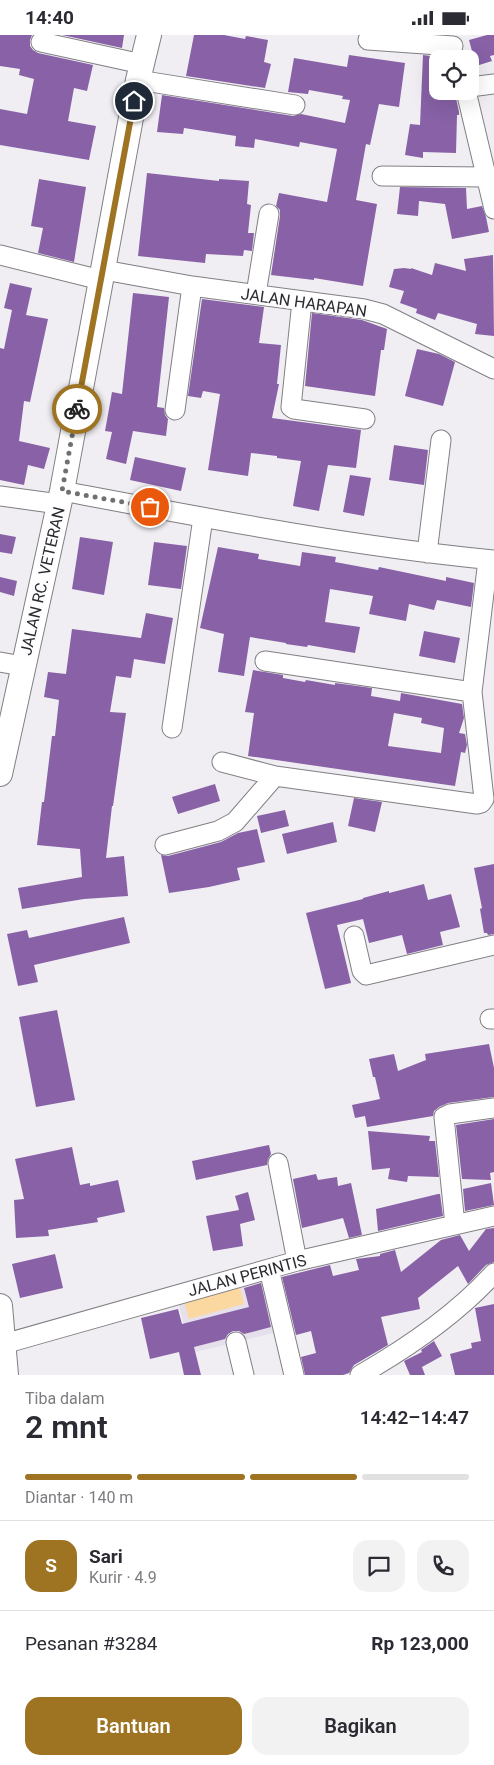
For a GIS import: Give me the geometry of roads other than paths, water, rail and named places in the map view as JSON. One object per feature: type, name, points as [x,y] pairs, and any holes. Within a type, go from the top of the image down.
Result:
[{"type":"main road","name":"JALAN RC. VETERAN","points":[[0,774],[11,664],[61,497],[148,35]]},
{"type":"main road","points":[[0,1306],[6,1375]]},
{"type":"street","points":[[368,40],[453,47]]},
{"type":"street","points":[[41,43],[140,72],[294,105]]},
{"type":"street","points":[[479,86],[494,84]]},
{"type":"street","points":[[468,100],[494,209]]},
{"type":"street","points":[[382,176],[486,177]]},
{"type":"street","points":[[256,295],[269,214]]},
{"type":"street","name":"JALAN HARAPAN","points":[[0,255],[102,275],[364,309],[383,314],[494,369]]},
{"type":"street","points":[[175,410],[192,286]]},
{"type":"street","points":[[302,301],[291,407],[365,419]]},
{"type":"street","points":[[427,553],[441,440]]},
{"type":"street","points":[[0,496],[61,497],[203,517],[379,547],[491,560],[472,692],[484,799],[480,804],[275,776],[222,762]]},
{"type":"street","points":[[172,728],[203,517]]},
{"type":"street","points":[[264,661],[472,692]]},
{"type":"street","points":[[164,845],[218,831],[234,822],[275,776]]},
{"type":"street","points":[[354,936],[362,971],[366,975],[494,945]]},
{"type":"street","points":[[455,1225],[444,1117],[450,1114],[494,1108]]},
{"type":"street","points":[[278,1163],[297,1261]]},
{"type":"street","name":"JALAN PERINTIS","points":[[2,1345],[297,1261],[494,1216]]},
{"type":"street","points":[[269,1269],[294,1375]]},
{"type":"street","points":[[360,1375],[396,1354],[476,1293],[494,1273]]},
{"type":"street","points":[[236,1342],[244,1375]]}]
